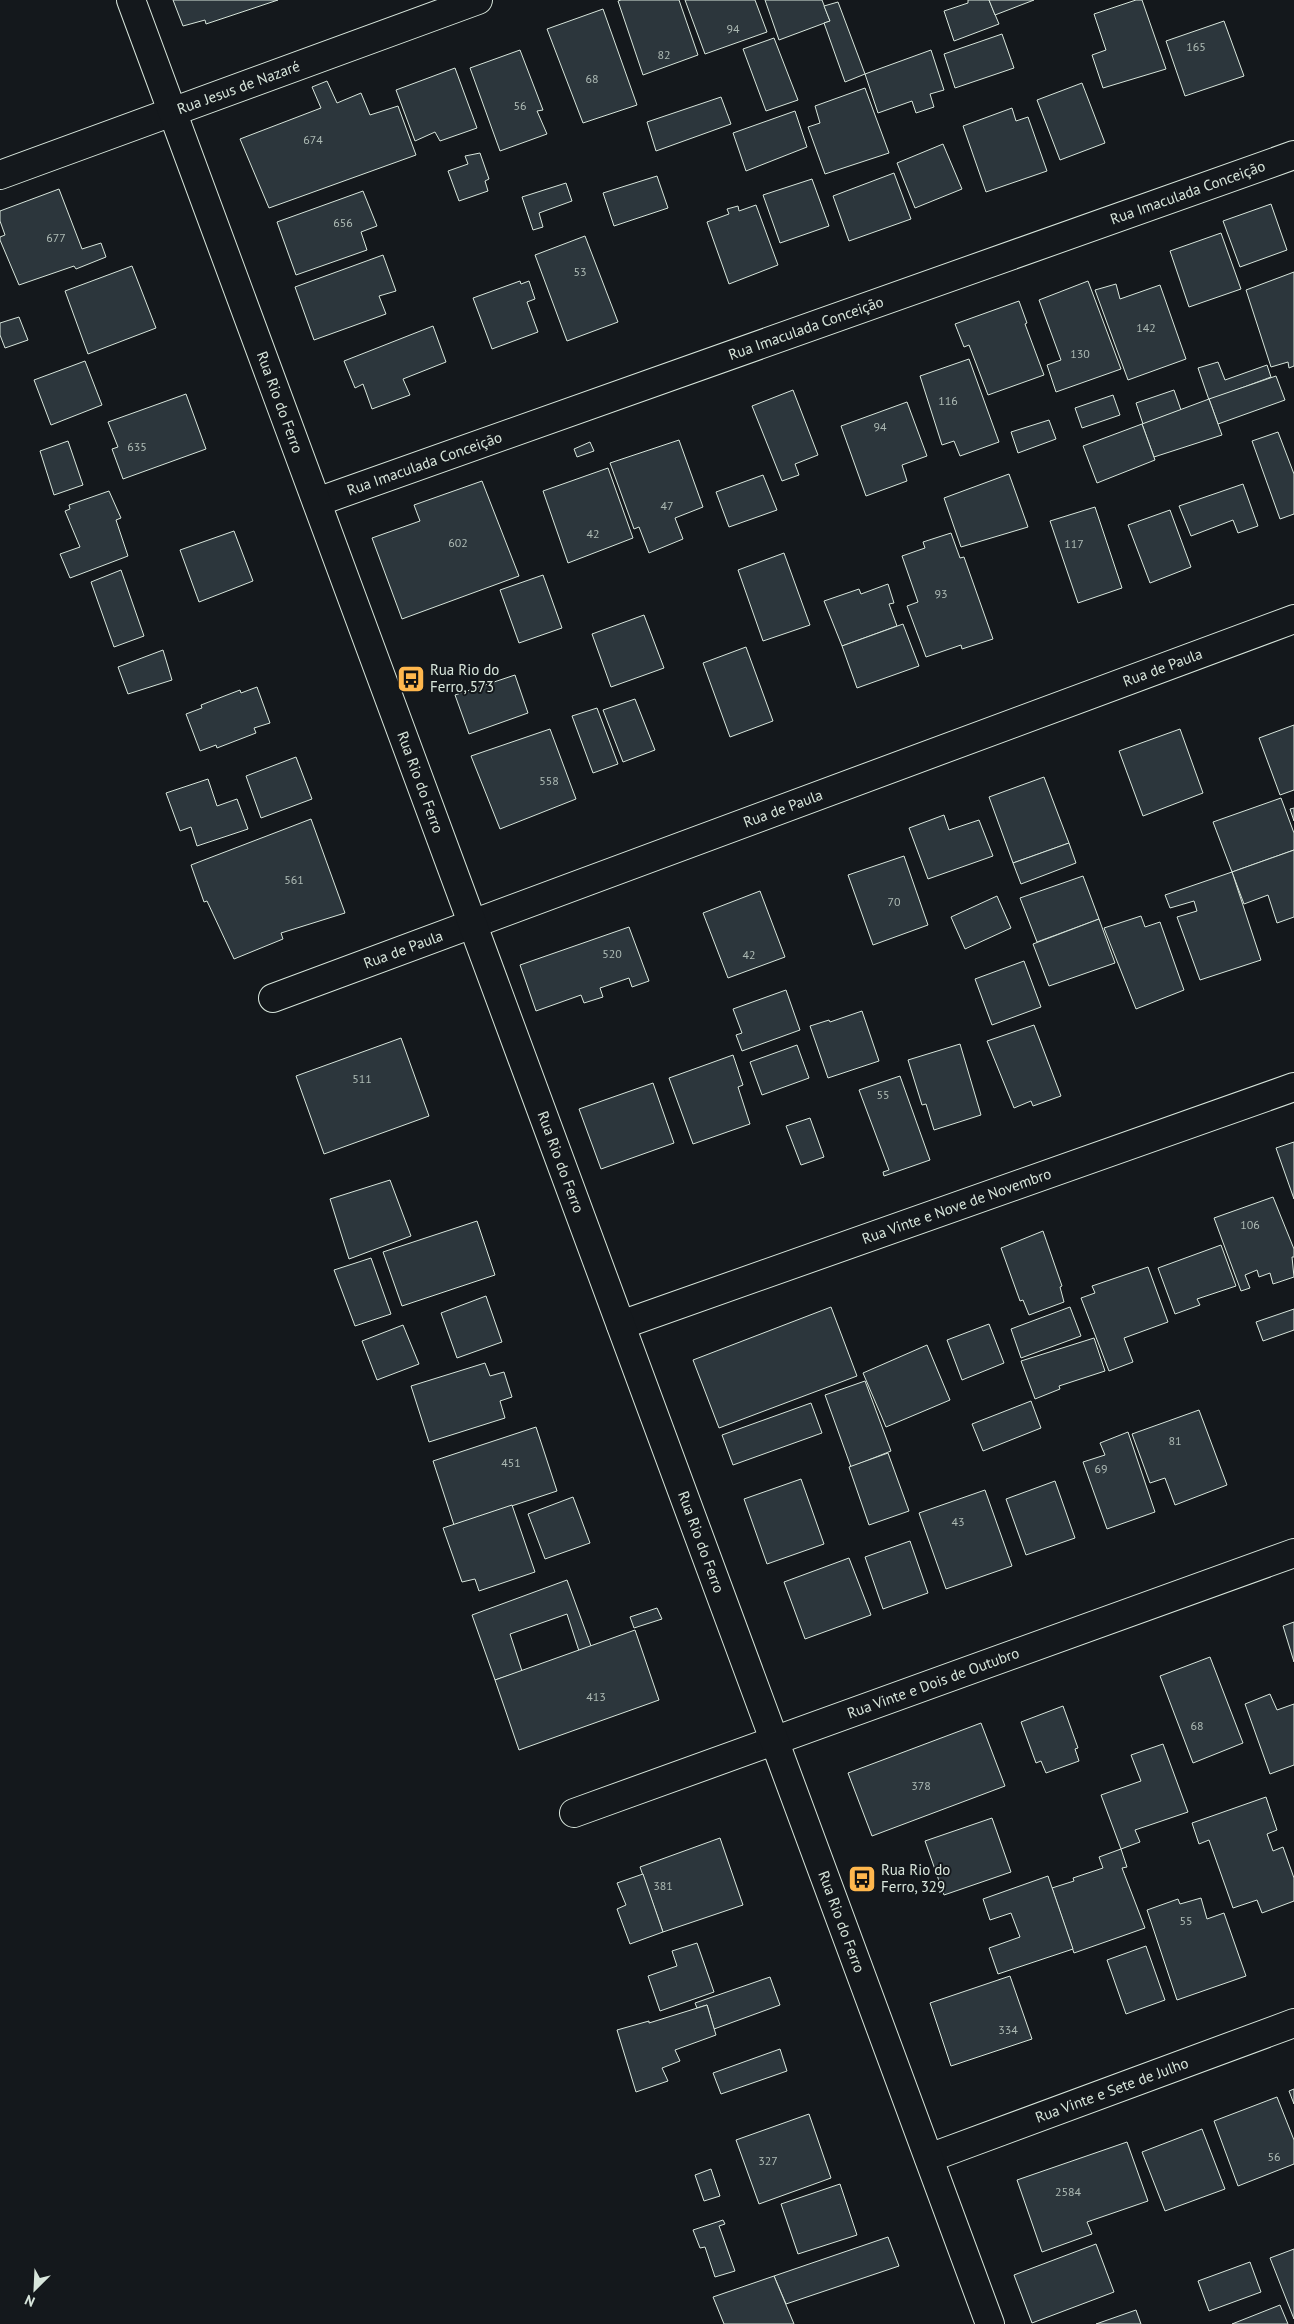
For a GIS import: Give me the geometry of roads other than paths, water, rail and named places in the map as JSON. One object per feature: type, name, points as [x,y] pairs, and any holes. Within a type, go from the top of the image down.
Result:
[{"type":"street","name":"Rua Rio do Ferro","points":[[132,0],[990,2324]]},
{"type":"street","name":"Rua Jesus de Nazaré","points":[[0,175],[478,0]]},
{"type":"street","name":"Rua Imaculada Conceição","points":[[317,502],[1294,154]]},
{"type":"street","name":"Rua de Paula","points":[[272,998],[1294,619]]},
{"type":"street","name":"Rua Vinte e Nove de Novembro","points":[[620,1325],[1294,1087]]},
{"type":"street","name":"Rua Vinte e Dois de Outubro","points":[[574,1813],[774,1739],[1294,1553]]},
{"type":"street","name":"Rua Vinte e Sete de Julho","points":[[929,2158],[1294,2023]]},
{"type":"place","name":"Rua Rio do Ferro, 573","points":[[411,679]]},
{"type":"place","name":"Rua Rio do Ferro, 329","points":[[862,1879]]}]
